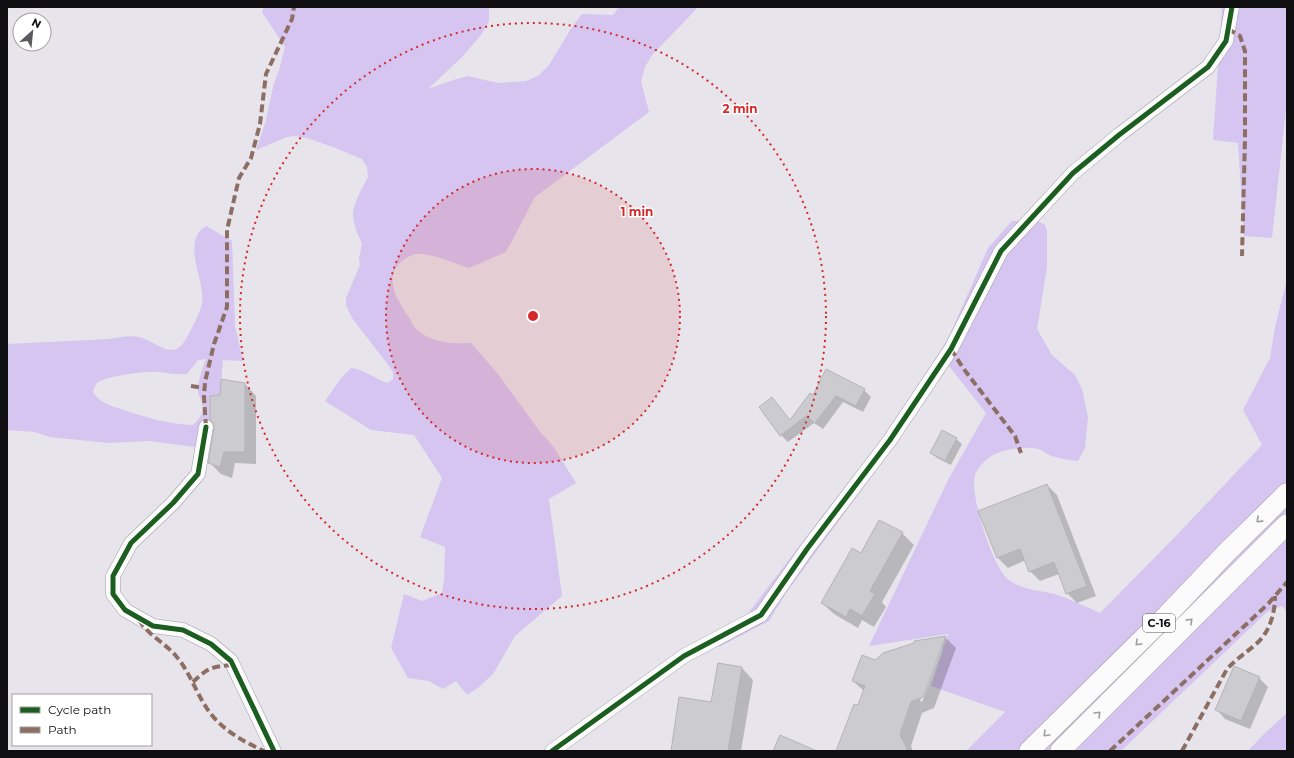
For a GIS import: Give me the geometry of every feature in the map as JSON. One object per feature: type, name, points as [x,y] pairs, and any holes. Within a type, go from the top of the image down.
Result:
[{"type":"highway","name":"C-16","points":[[1029,751],[1167,615],[1226,553],[1287,493]]},
{"type":"highway","name":"C-16","points":[[1060,751],[1287,524]]},
{"type":"street","points":[[552,751],[684,656],[761,615],[807,549],[890,440],[951,349],[1001,251],[1073,173],[1119,135],[1208,67],[1226,41],[1232,7]]},
{"type":"street","points":[[206,427],[198,474],[173,503],[131,543],[113,576],[113,594],[125,610],[153,626],[183,630],[211,644],[231,661],[274,751]]},
{"type":"shaded area","points":[[264,7],[489,7],[489,21],[481,35],[462,57],[428,89],[468,76],[498,83],[526,81],[538,76],[549,65],[572,27],[582,14],[613,15],[619,7],[698,7],[652,55],[645,67],[641,81],[649,112],[535,197],[506,252],[469,268],[434,256],[415,254],[403,260],[393,273],[392,281],[396,295],[416,329],[428,337],[442,342],[471,343],[498,374],[541,433],[553,446],[576,483],[549,499],[562,596],[515,636],[493,674],[479,687],[467,695],[456,681],[443,689],[429,681],[408,678],[391,648],[404,594],[422,601],[442,593],[445,547],[420,537],[442,478],[414,435],[371,430],[325,401],[341,378],[351,368],[360,370],[387,383],[393,379],[393,372],[352,318],[346,305],[346,298],[360,265],[359,258],[362,244],[356,230],[353,211],[358,196],[368,177],[367,167],[362,159],[307,138],[294,136],[287,137],[256,150],[265,124],[274,83],[285,47],[262,12]]},
{"type":"shaded area","points":[[1222,7],[1287,7],[1287,100],[1272,238],[1244,236],[1238,143],[1213,140]]},
{"type":"shaded area","points":[[1012,221],[1038,221],[1045,225],[1047,231],[1047,267],[1037,329],[1052,355],[1075,375],[1082,389],[1088,417],[1085,448],[1078,461],[1055,457],[1033,448],[1009,450],[993,455],[982,464],[975,475],[974,485],[979,514],[996,562],[1009,580],[1015,584],[1027,588],[1058,595],[1100,613],[1174,538],[1262,445],[1243,410],[1270,358],[1275,327],[1287,279],[1287,612],[1282,606],[1267,612],[1121,751],[966,751],[1005,712],[931,686],[948,634],[869,646],[949,478],[986,413],[949,366],[786,593],[769,621],[719,647],[713,635],[743,620],[887,433],[948,339],[988,248]]},
{"type":"shaded area","points":[[206,226],[232,241],[235,326],[243,361],[223,360],[220,395],[210,396],[211,449],[149,441],[109,443],[50,437],[35,432],[7,430],[7,344],[109,339],[131,336],[145,339],[168,350],[174,350],[184,342],[192,328],[202,303],[201,284],[194,252],[195,242],[199,233]],"holes":[[[206,359],[200,375],[198,387],[198,393],[203,408],[200,417],[193,425],[161,421],[119,409],[100,400],[93,392],[97,383],[102,380],[126,374],[145,372],[187,374],[198,360]]]},
{"type":"shaded area","points":[[1287,713],[1287,751],[1248,751],[1263,735]]},
{"type":"building","points":[[826,369],[865,389],[856,406],[836,396],[815,423],[806,416],[780,436],[759,407],[772,397],[790,420],[810,393],[813,395]]},
{"type":"building","points":[[221,379],[245,383],[245,452],[224,452],[220,467],[208,463],[214,428],[214,424],[210,420],[210,396],[220,395]]},
{"type":"building","points":[[942,430],[957,438],[945,461],[930,453]]},
{"type":"building","points":[[1047,484],[1087,586],[1066,594],[1054,562],[1029,572],[1020,549],[997,558],[978,511]]},
{"type":"building","points":[[879,520],[903,532],[870,591],[875,594],[862,616],[850,609],[846,617],[821,603],[852,548],[861,553]]},
{"type":"building","points":[[946,636],[923,697],[911,702],[900,734],[908,751],[836,751],[854,704],[858,705],[865,686],[852,681],[862,655],[875,660],[883,653],[914,643],[914,641]]},
{"type":"building","points":[[718,663],[742,667],[728,751],[671,751],[679,697],[711,702]]},
{"type":"building","points":[[1234,666],[1260,677],[1241,721],[1215,710]]},
{"type":"building","points":[[780,735],[817,751],[773,751]]},
{"type":"marked path","points":[[206,427],[204,397],[205,382],[214,344],[227,307],[227,230],[239,178],[251,158],[260,124],[266,74],[292,19],[294,7]]},
{"type":"marked path","points":[[1228,29],[1240,36],[1245,51],[1245,138],[1242,256]]},
{"type":"marked path","points":[[951,349],[963,368],[1015,436],[1021,453]]},
{"type":"marked path","points":[[191,386],[204,388]]},
{"type":"marked path","points":[[1110,751],[1268,604],[1287,582]]},
{"type":"marked path","points":[[1182,751],[1227,669],[1256,644],[1265,634],[1273,615],[1275,596]]},
{"type":"marked path","points":[[139,620],[147,630],[172,651],[181,662],[211,715],[224,728],[247,743],[264,751]]},
{"type":"marked path","points":[[193,682],[203,673],[211,669],[220,666],[233,665]]},
{"type":"cycle path","points":[[552,751],[684,656],[761,615],[807,549],[890,440],[951,349],[1001,251],[1073,173],[1119,135],[1208,67],[1226,41],[1232,7]]},
{"type":"cycle path","points":[[206,427],[198,474],[173,503],[131,543],[113,576],[113,594],[125,610],[153,626],[183,630],[211,644],[231,661],[274,751]]}]
